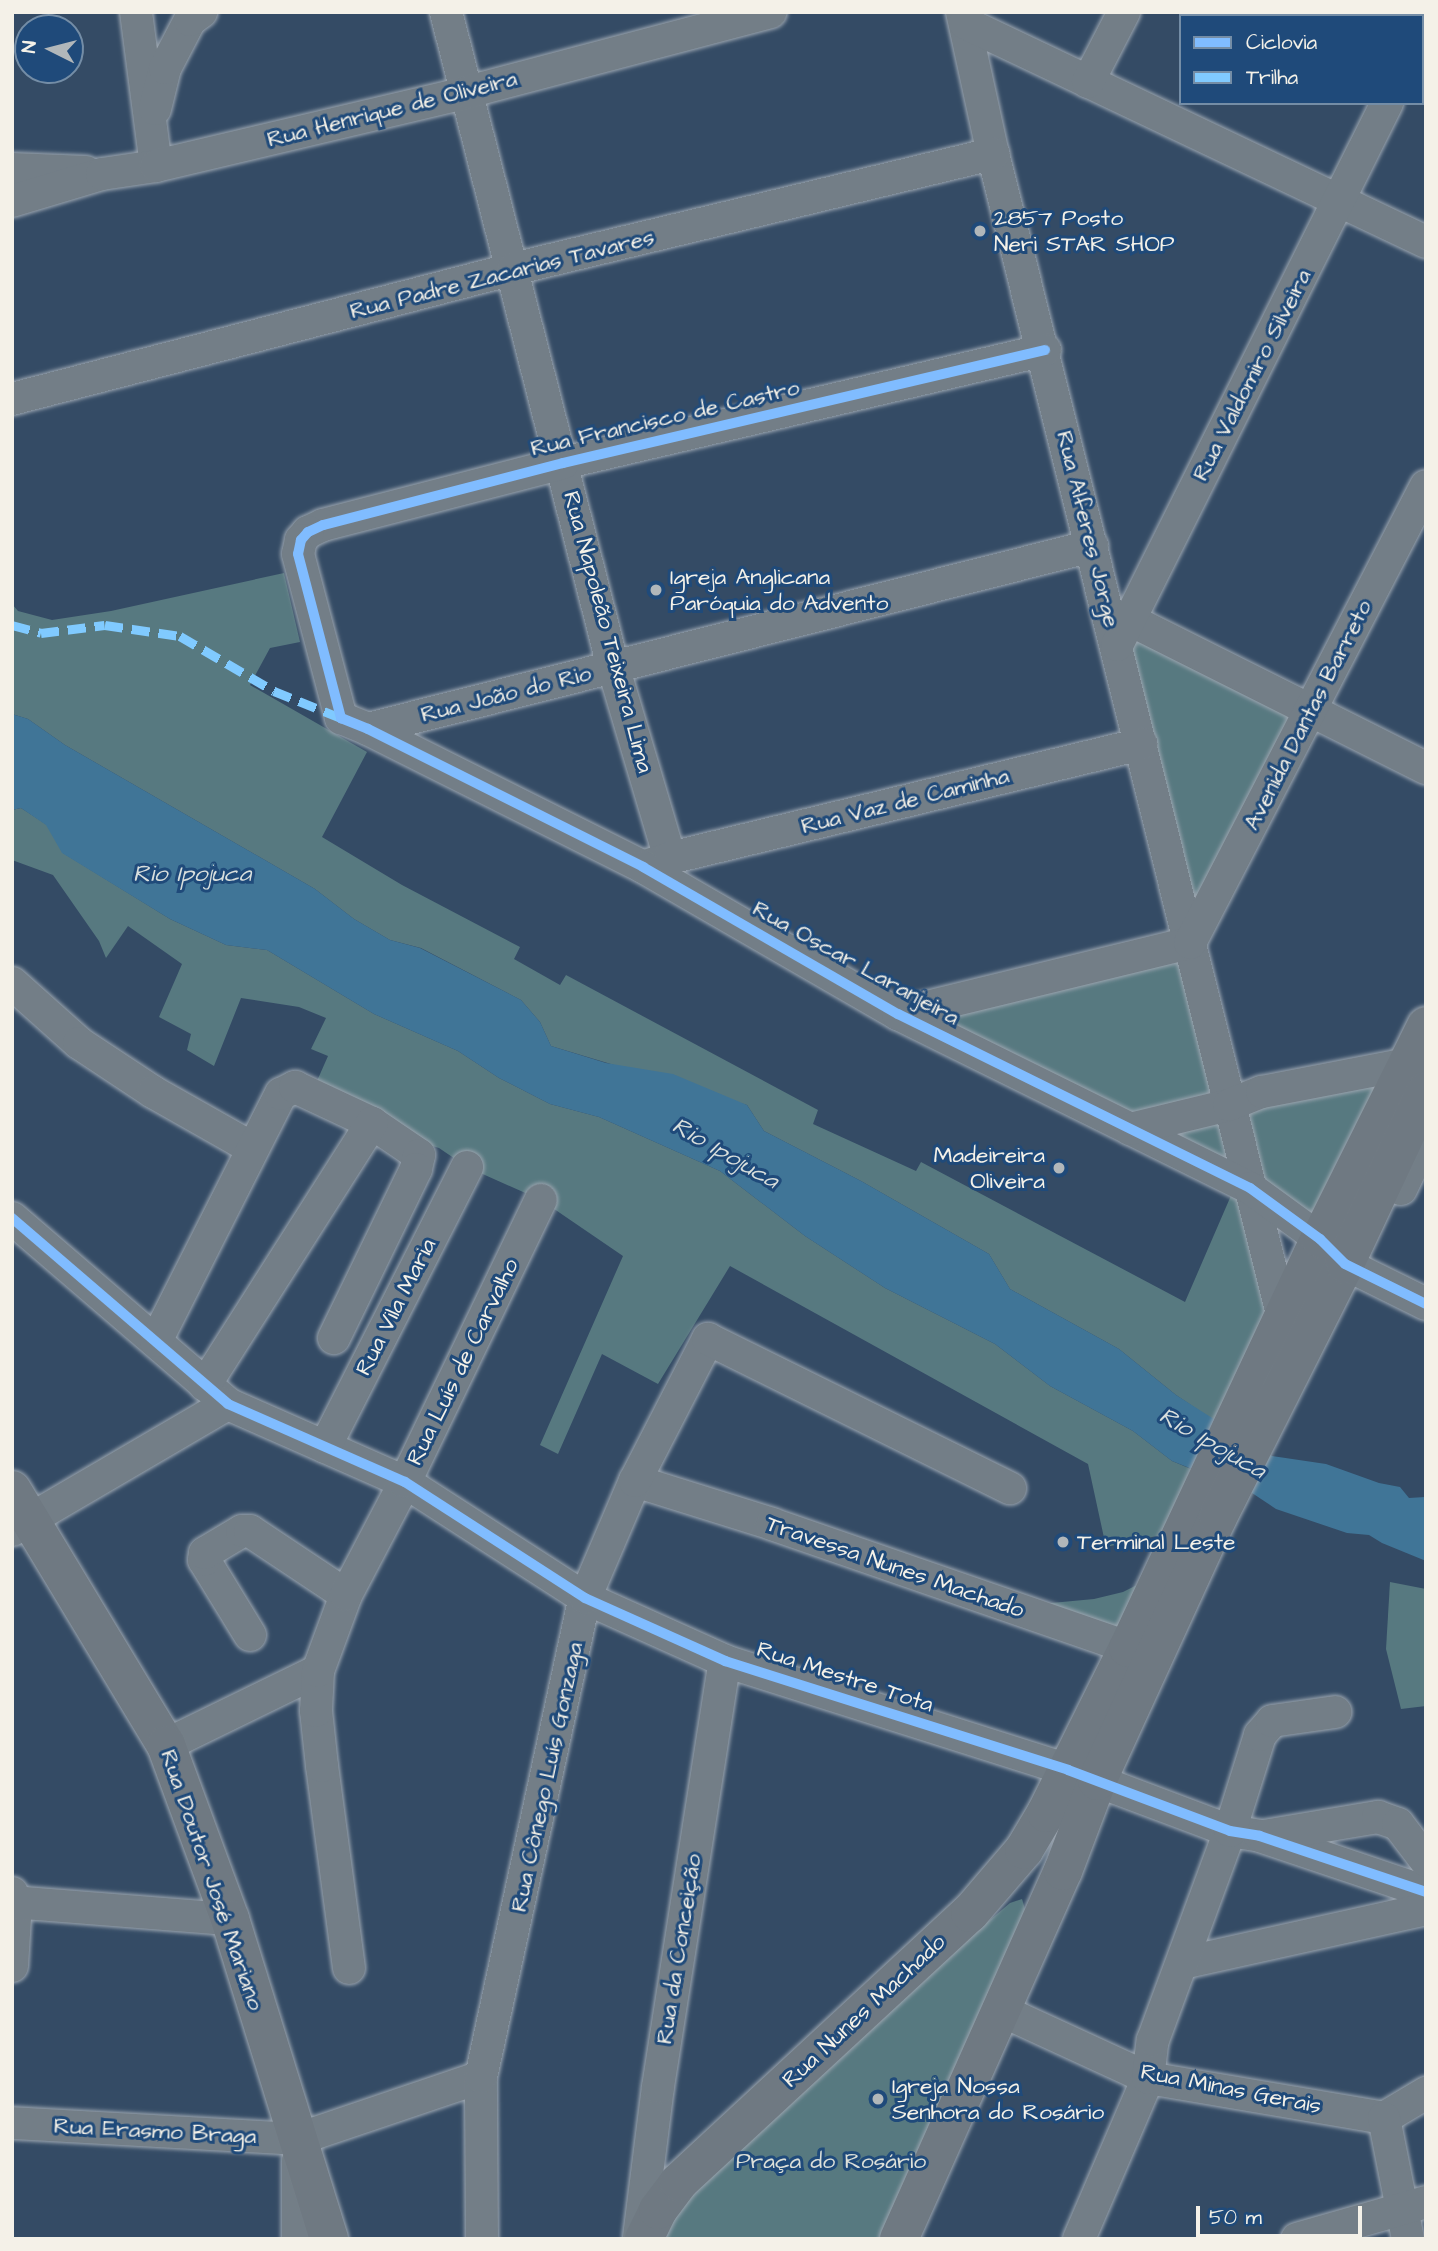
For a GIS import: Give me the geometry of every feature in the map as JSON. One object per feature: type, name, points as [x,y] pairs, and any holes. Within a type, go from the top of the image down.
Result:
[{"type":"main road","points":[[899,2239],[1063,1871],[1082,1776],[1275,1370],[1342,1259],[1419,1073],[1426,1026]]},
{"type":"main road","points":[[1275,1370],[1283,1318],[1342,1259]]},
{"type":"main road","name":"Rua Doutor José Mariano","points":[[18,1514],[166,1745],[230,1919],[329,2239]]},
{"type":"main road","name":"Rua Nunes Machado","points":[[642,2239],[658,2210],[680,2182],[1001,1881],[1082,1776]]},
{"type":"street","points":[[136,12],[156,166]]},
{"type":"street","points":[[151,127],[165,68],[190,20],[201,12]]},
{"type":"street","name":"Rua Napoleão Teixeira Lima","points":[[446,12],[563,463],[613,666],[656,862]]},
{"type":"street","name":"Rua Henrique de Oliveira","points":[[12,201],[102,174],[156,166],[468,92],[739,16],[771,12]]},
{"type":"street","points":[[1088,82],[1124,12]]},
{"type":"street","points":[[963,18],[1088,82],[1426,242]]},
{"type":"street","name":"Rua Alferes Jorge","points":[[963,18],[993,154],[1093,546],[1123,632],[1141,744],[1283,1318]]},
{"type":"street","name":"Rua Valdomiro Silveira","points":[[1123,632],[1386,105]]},
{"type":"street","name":"Rua Padre Zacarias Tavares","points":[[12,399],[513,269],[993,154]]},
{"type":"street","points":[[12,169],[58,169],[102,174]]},
{"type":"street","name":"Rua Francisco de Castro","points":[[355,724],[302,573],[298,554],[301,540],[323,525],[563,463],[1045,350]]},
{"type":"street","name":"Avenida Dantas Barreto","points":[[1189,943],[1426,486]]},
{"type":"street","name":"Rua João do Rio","points":[[355,724],[613,666],[1093,546]]},
{"type":"street","points":[[1123,632],[1311,710],[1426,768]]},
{"type":"street","name":"Rua Oscar Laranjeira","points":[[355,724],[656,862],[898,1014],[1250,1188],[1342,1259],[1426,1304]]},
{"type":"street","name":"Rua Vaz de Caminha","points":[[656,862],[1141,744]]},
{"type":"street","points":[[898,1014],[1189,943]]},
{"type":"street","points":[[12,983],[91,1050],[153,1092],[252,1148]]},
{"type":"street","points":[[1215,1047],[1262,1092]]},
{"type":"street","points":[[1130,1129],[1229,1105],[1262,1092],[1419,1073]]},
{"type":"street","points":[[156,1341],[281,1094],[295,1087],[372,1124],[416,1150],[419,1160],[334,1338]]},
{"type":"street","points":[[18,1514],[216,1394],[372,1124]]},
{"type":"street","points":[[1342,1259],[1426,1137]]},
{"type":"street","name":"Rua Vila Maria","points":[[325,1447],[467,1167]]},
{"type":"street","name":"Rua Luís de Carvalho","points":[[349,1968],[321,1766],[316,1710],[318,1671],[346,1595],[405,1482],[541,1200]]},
{"type":"street","name":"Rua Mestre Tota","points":[[12,1218],[216,1394],[405,1482],[585,1598],[725,1661],[1082,1776],[1426,1892]]},
{"type":"street","name":"Rua Cônego Luís Gonzaga","points":[[482,2239],[481,2077],[585,1598],[635,1481],[708,1339],[1010,1488]]},
{"type":"street","name":"Travessa Nunes Machado","points":[[635,1481],[772,1524],[1141,1652]]},
{"type":"street","points":[[250,1635],[204,1556],[242,1531],[250,1531],[346,1595]]},
{"type":"street","name":"Rua da Conceição","points":[[642,2239],[658,2087],[725,1661]]},
{"type":"street","points":[[166,1745],[318,1671]]},
{"type":"street","points":[[1079,2239],[1148,2078],[1153,2040],[1183,1963],[1245,1833],[1264,1727],[1288,1718],[1335,1712]]},
{"type":"street","points":[[1245,1833],[1368,1817],[1389,1819],[1398,1824],[1426,1861]]},
{"type":"street","points":[[12,1966],[13,1899],[230,1919]]},
{"type":"street","points":[[1183,1963],[1426,1909]]},
{"type":"street","name":"Rua Minas Gerais","points":[[1000,2010],[1148,2078],[1384,2118]]},
{"type":"street","points":[[298,2239],[298,2138],[481,2077]]},
{"type":"street","points":[[1297,2239],[1411,2217],[1384,2118],[1426,2093]]},
{"type":"street","name":"Rua Erasmo Braga","points":[[12,2123],[298,2138]]},
{"type":"green space","points":[[284,573],[300,642],[270,648],[250,685],[367,752],[322,837],[402,885],[520,947],[514,959],[560,985],[566,975],[818,1110],[813,1124],[916,1171],[921,1162],[1185,1302],[1236,1184],[1280,1318],[1230,1431],[1176,1395],[1119,1349],[1010,1289],[989,1254],[861,1181],[764,1131],[747,1105],[551,1046],[540,1022],[521,1000],[421,948],[390,940],[354,919],[315,889],[65,745],[28,719],[12,714],[12,604],[18,611],[52,620],[111,611]]},
{"type":"green space","points":[[1133,630],[1301,715],[1197,911],[1125,649]]},
{"type":"green space","points":[[21,808],[47,825],[63,853],[170,919],[226,945],[267,950],[374,1014],[458,1051],[499,1078],[550,1104],[599,1117],[720,1171],[805,1236],[885,1288],[995,1344],[1050,1386],[1133,1431],[1172,1461],[1208,1476],[1166,1534],[1106,1547],[1088,1464],[730,1266],[658,1384],[602,1354],[558,1454],[540,1445],[623,1256],[541,1200],[467,1167],[439,1148],[409,1139],[313,1090],[328,1056],[311,1049],[326,1018],[299,1007],[241,998],[214,1066],[187,1050],[191,1034],[159,1017],[182,964],[128,926],[106,958],[99,941],[53,875],[12,860],[12,810]]},
{"type":"green space","points":[[1187,951],[1225,1103],[1130,1126],[922,1024]]},
{"type":"green space","points":[[1403,1068],[1324,1225],[1251,1186],[1232,1107]]},
{"type":"green space","points":[[1228,1108],[1246,1184],[1135,1130]]},
{"type":"green space","points":[[1155,1576],[1123,1633],[1030,1605],[1094,1599],[1123,1592]]},
{"type":"green space","points":[[1390,1582],[1426,1589],[1426,1706],[1401,1709],[1386,1649]]},
{"type":"green space","name":"Praça do Rosário","points":[[1022,1899],[1025,1909],[881,2239],[655,2239],[668,2214],[852,2036],[1010,1903]]},
{"type":"water","name":"Rio Ipojuca","points":[[12,714],[28,719],[65,745],[315,889],[354,919],[390,940],[420,948],[521,1000],[540,1022],[551,1046],[606,1063],[673,1074],[747,1105],[764,1131],[861,1181],[989,1254],[1010,1289],[1119,1349],[1176,1395],[1272,1456],[1326,1464],[1379,1483],[1400,1487],[1409,1498],[1425,1497],[1426,1561],[1369,1535],[1347,1533],[1276,1509],[1252,1493],[1172,1461],[1133,1431],[1050,1386],[995,1344],[885,1288],[805,1236],[720,1171],[599,1117],[550,1104],[499,1078],[458,1051],[374,1014],[267,950],[226,945],[170,919],[62,853],[46,825],[21,808],[12,810]]},
{"type":"marked path","points":[[12,625],[41,633],[105,625],[180,636],[274,691],[341,718]]},
{"type":"cycle path","points":[[1045,350],[563,463],[323,525],[308,532],[301,540],[298,554],[341,718],[643,867],[898,1014],[1250,1188],[1320,1239],[1345,1264],[1426,1304]]},
{"type":"cycle path","points":[[12,1218],[228,1404],[405,1482],[585,1598],[725,1661],[1068,1770],[1230,1831],[1260,1836],[1426,1892]]},
{"type":"place","name":"2857 Posto Neri STAR SHOP","points":[[980,231]]},
{"type":"place","name":"Igreja Anglicana Paróquia do Advento","points":[[656,590]]},
{"type":"place","name":"Madeireira Oliveira","points":[[1059,1168]]},
{"type":"place","name":"Terminal Leste","points":[[1063,1542]]},
{"type":"place","name":"Igreja Nossa Senhora do Rosário","points":[[878,2099]]}]
